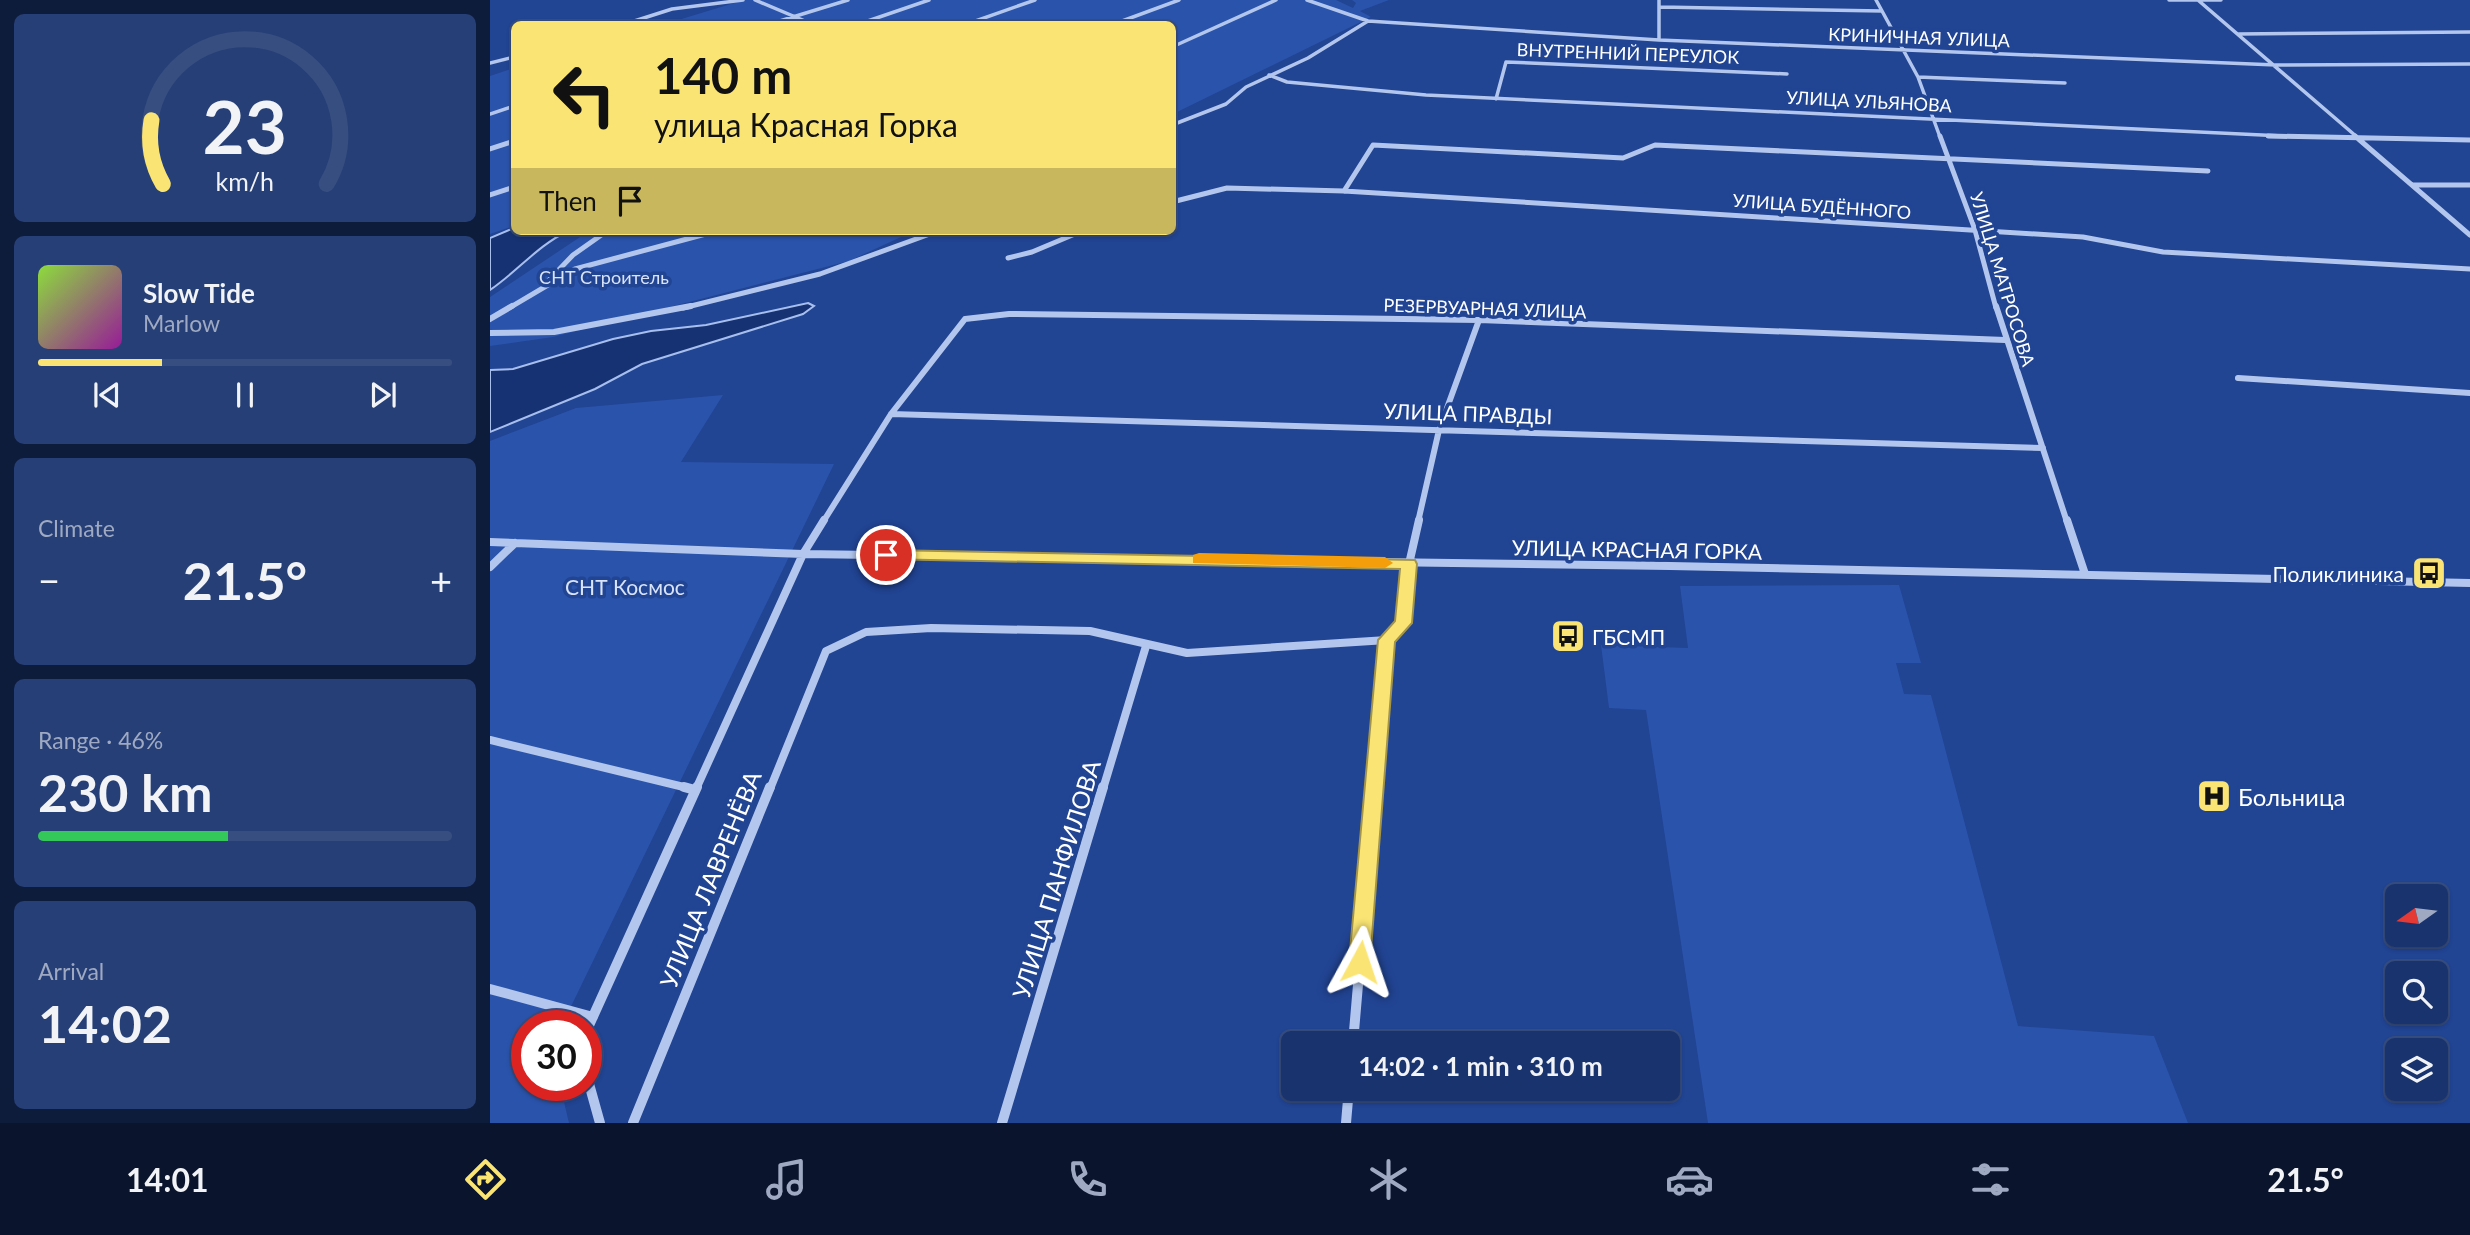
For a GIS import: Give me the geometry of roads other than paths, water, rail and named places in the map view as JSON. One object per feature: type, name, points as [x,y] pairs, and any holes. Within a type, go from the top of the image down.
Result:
[{"type":"street","points":[[634,21],[672,9],[743,0]]},
{"type":"street","points":[[755,0],[806,21]]},
{"type":"street","points":[[780,21],[848,0]]},
{"type":"street","points":[[868,21],[929,0]]},
{"type":"street","points":[[976,21],[1035,0]]},
{"type":"street","points":[[1122,21],[1179,0]]},
{"type":"street","points":[[1176,45],[1276,0]]},
{"type":"street","name":"КРИНИЧНАЯ УЛИЦА","points":[[1307,0],[1368,21],[1659,40],[2276,65],[2470,64]]},
{"type":"street","points":[[1659,0],[1659,40]]},
{"type":"street","name":"УЛИЦА МАТРОСОВА","points":[[1876,0],[1918,77],[1975,230],[2005,340],[2085,574]]},
{"type":"street","points":[[2169,0],[2221,0]]},
{"type":"street","points":[[2199,1],[2470,235]]},
{"type":"street","points":[[1660,7],[1882,11]]},
{"type":"street","points":[[1176,123],[1226,104],[1246,87],[1317,53],[1368,21]]},
{"type":"street","points":[[2239,34],[2470,32]]},
{"type":"street","points":[[490,64],[511,58]]},
{"type":"street","name":"ВНУТРЕННИЙ ПЕРЕУЛОК","points":[[1496,99],[1506,62],[1787,74]]},
{"type":"street","name":"УЛИЦА УЛЬЯНОВА","points":[[1269,75],[1287,82],[1361,90],[1496,99],[2360,140],[2470,140]]},
{"type":"street","points":[[1918,77],[2065,83]]},
{"type":"street","points":[[490,114],[511,107]]},
{"type":"street","points":[[490,149],[511,142]]},
{"type":"street","points":[[1344,191],[1373,145],[1623,158],[1655,145],[1948,156],[2208,171]]},
{"type":"street","points":[[2412,185],[2470,186]]},
{"type":"street","points":[[490,195],[511,188]]},
{"type":"street","name":"УЛИЦА БУДЁННОГО","points":[[1176,201],[1227,188],[1344,191],[2083,237],[2163,252],[2470,269]]},
{"type":"street","points":[[547,283],[573,254],[601,235]]},
{"type":"street","points":[[490,319],[547,283],[582,267],[644,253],[704,235]]},
{"type":"street","points":[[490,333],[567,330],[704,304],[848,267],[928,235]]},
{"type":"street","points":[[1008,258],[1032,252],[1072,235]]},
{"type":"street","name":"РЕЗЕРВУАРНАЯ УЛИЦА","points":[[891,414],[965,319],[1009,314],[1479,320],[2005,340]]},
{"type":"street","points":[[1354,1031],[1387,640],[1404,623],[1409,564],[1439,430],[1479,320]]},
{"type":"street","points":[[2238,378],[2470,393]]},
{"type":"street","points":[[596,1010],[803,554],[891,414]]},
{"type":"street","name":"УЛИЦА ПРАВДЫ","points":[[891,414],[2043,448]]},
{"type":"street","name":"УЛИЦА КРАСНАЯ ГОРКА","points":[[490,542],[803,554],[2085,574],[2470,583]]},
{"type":"street","points":[[490,567],[515,543]]},
{"type":"street","name":"УЛИЦА ЛАВРЕНЁВА","points":[[633,1123],[826,651],[866,632],[931,628],[1090,631],[1146,646]]},
{"type":"street","points":[[1146,646],[1187,653],[1387,640]]},
{"type":"street","name":"УЛИЦА ПАНФИЛОВА","points":[[1002,1123],[1146,646]]},
{"type":"street","points":[[490,740],[695,790]]},
{"type":"street","points":[[490,989],[567,1010]]},
{"type":"street","points":[[594,1101],[600,1123]]},
{"type":"street","points":[[1346,1123],[1348,1101]]},
{"type":"place","name":"Поликлиника","points":[[2429,573]]},
{"type":"place","name":"ГБСМП","points":[[1568,636]]},
{"type":"place","name":"Больница","points":[[2214,796]]},
{"type":"park label","name":"СНТ Строитель","points":[[604,277]]},
{"type":"park label","name":"СНТ Космос","points":[[625,586]]}]
